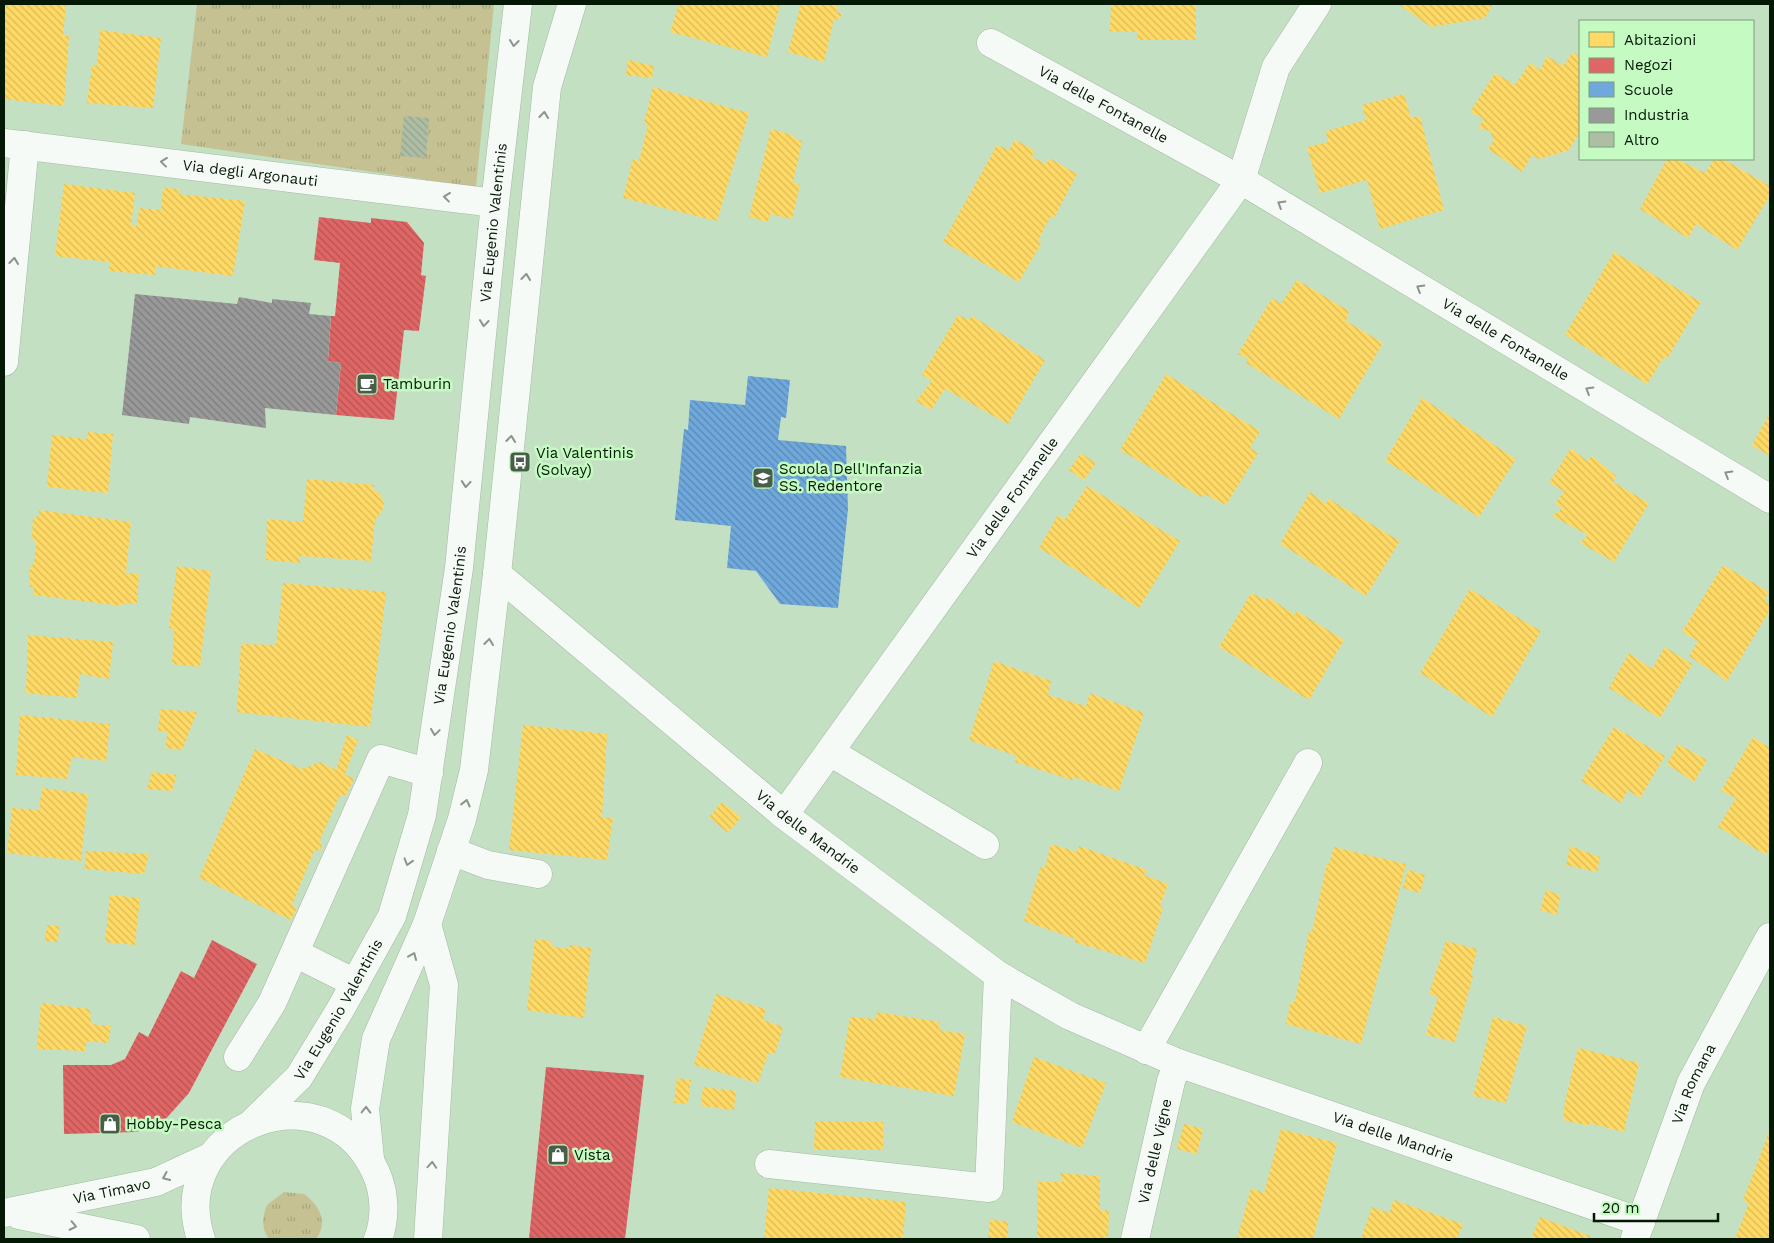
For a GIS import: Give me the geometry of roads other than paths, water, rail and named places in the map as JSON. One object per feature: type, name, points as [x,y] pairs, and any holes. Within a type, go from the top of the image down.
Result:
[{"type":"street","name":"Via Eugenio Valentinis","points":[[254,1121],[299,1077],[392,916],[422,815],[458,568],[495,204],[518,4]]},
{"type":"street","points":[[378,1239],[384,1206],[380,1181],[370,1159],[365,1109],[376,1039],[427,924],[462,820],[474,770],[497,574],[556,4]]},
{"type":"street","points":[[547,87],[572,4]]},
{"type":"street","name":"Via delle Fontanelle","points":[[784,815],[1241,180],[1276,67],[1317,4]]},
{"type":"street","name":"Via delle Fontanelle","points":[[991,43],[1241,180],[1770,499]]},
{"type":"street","points":[[4,362],[15,144]]},
{"type":"street","name":"Via degli Argonauti","points":[[15,144],[495,204]]},
{"type":"street","name":"Via delle Mandrie","points":[[497,574],[784,815],[998,975],[1070,1016],[1178,1063],[1638,1230]]},
{"type":"street","points":[[830,752],[985,845]]},
{"type":"street","points":[[238,1057],[272,1003],[381,759],[429,773]]},
{"type":"street","points":[[1146,1050],[1308,763]]},
{"type":"street","points":[[452,851],[488,865],[538,874]]},
{"type":"street","points":[[427,924],[444,985],[428,1227]]},
{"type":"street","name":"Via Romana","points":[[1638,1230],[1692,1083],[1770,937]]},
{"type":"street","points":[[295,953],[355,983]]},
{"type":"street","points":[[769,1164],[989,1188],[998,975]]},
{"type":"street","name":"Via delle Vigne","points":[[1135,1239],[1171,1080],[1178,1063]]},
{"type":"street","name":"Via Timavo","points":[[201,1239],[196,1222],[197,1188],[210,1157],[229,1136],[254,1121],[279,1115],[297,1115],[331,1124],[352,1138],[370,1159]]},
{"type":"street","name":"Via Timavo","points":[[6,1213],[156,1182],[210,1157]]},
{"type":"street","name":"Via Timavo","points":[[6,1213],[136,1239]]},
{"type":"place","name":"Tamburin","points":[[367,384]]},
{"type":"place","name":"Via Valentinis (Solvay)","points":[[520,462]]},
{"type":"place","name":"Scuola Dell'Infanzia SS. Redentore","points":[[763,478]]},
{"type":"place","name":"Hobby-Pesca","points":[[110,1124]]},
{"type":"place","name":"Vista","points":[[558,1155]]}]
